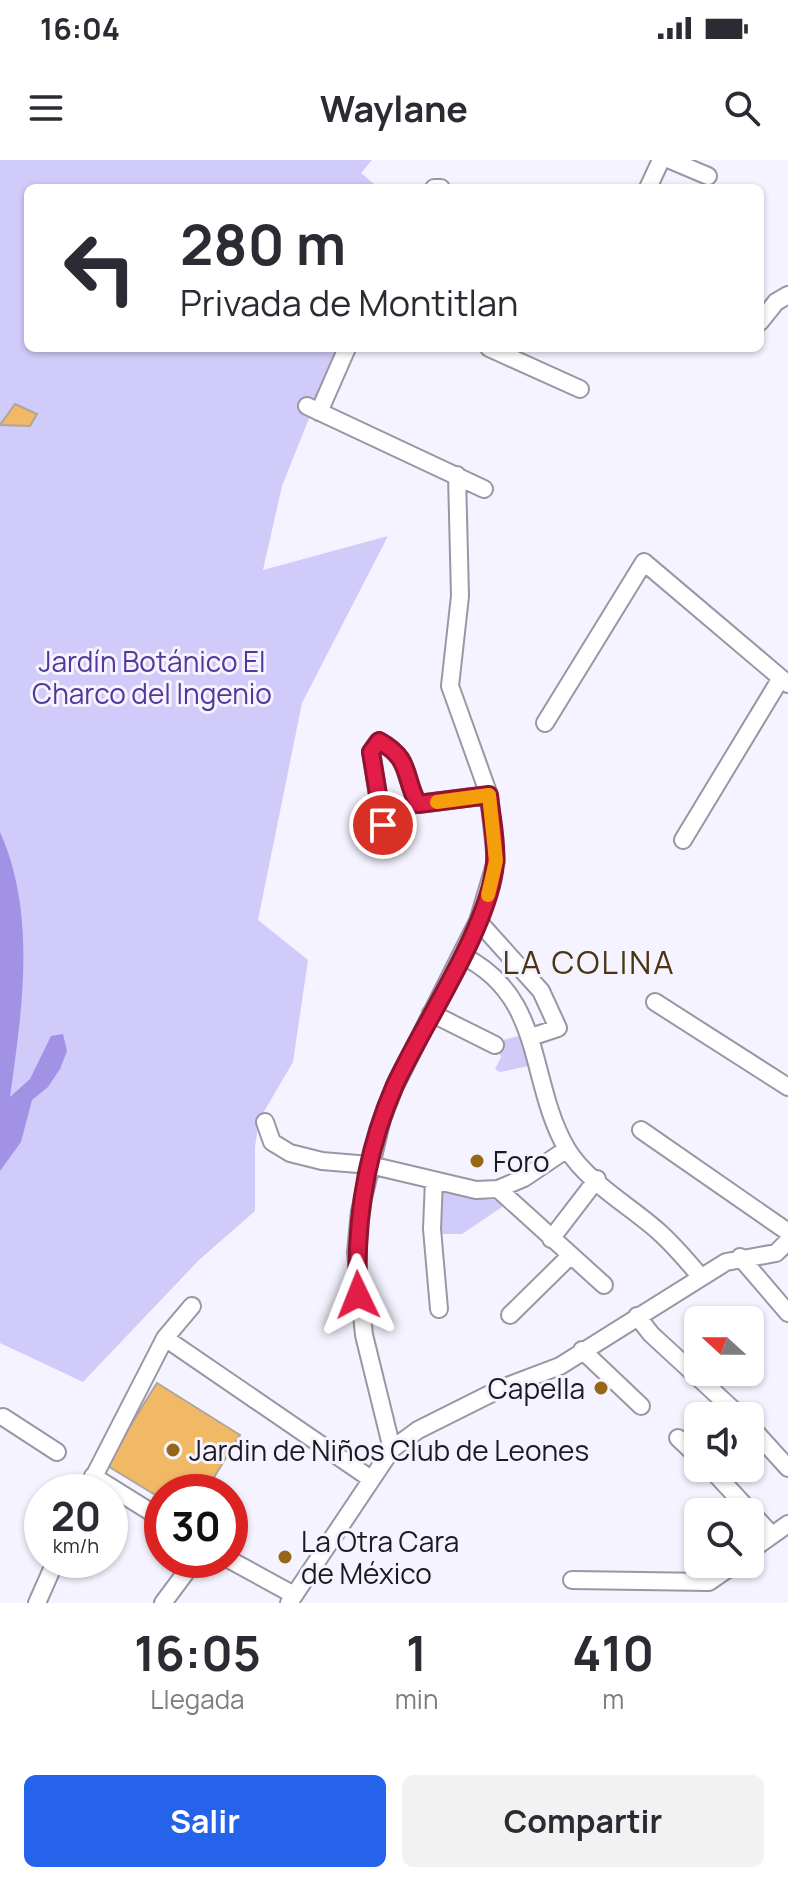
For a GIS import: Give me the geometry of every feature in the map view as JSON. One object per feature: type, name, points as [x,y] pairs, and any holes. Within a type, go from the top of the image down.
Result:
[{"type":"street","points":[[650,184],[661,160]]},
{"type":"street","points":[[670,160],[708,176]]},
{"type":"street","points":[[764,317],[776,302],[788,295]]},
{"type":"street","points":[[345,352],[313,409],[484,489]]},
{"type":"street","points":[[498,352],[580,389]]},
{"type":"street","points":[[392,1449],[364,1335],[358,1295],[359,1225],[370,1165],[394,1088],[478,921],[496,861],[489,795],[450,686],[460,596],[457,475]]},
{"type":"street","points":[[545,723],[644,562],[785,681],[683,840]]},
{"type":"street","points":[[383,825],[371,752],[379,741],[396,750],[409,772],[418,804],[489,795]]},
{"type":"street","points":[[478,921],[541,991],[558,1028],[531,1037]]},
{"type":"street","points":[[461,955],[494,978],[520,1013],[531,1037],[567,1149],[660,1233],[700,1276]]},
{"type":"street","points":[[655,1002],[788,1087]]},
{"type":"street","points":[[431,1013],[495,1045]]},
{"type":"street","points":[[265,1122],[272,1142],[290,1153],[322,1161],[370,1165],[476,1190],[498,1189],[524,1178],[567,1149]]},
{"type":"street","points":[[641,1130],[788,1232]]},
{"type":"street","points":[[551,1239],[597,1179]]},
{"type":"street","points":[[434,1180],[432,1229],[439,1309]]},
{"type":"street","points":[[498,1189],[604,1285]]},
{"type":"street","points":[[248,1572],[291,1601],[392,1449],[418,1430],[502,1388],[560,1366],[700,1276],[740,1257],[776,1253],[788,1241]]},
{"type":"street","points":[[510,1315],[570,1256]]},
{"type":"street","points":[[740,1257],[788,1313]]},
{"type":"street","points":[[95,1474],[165,1338],[192,1306]]},
{"type":"street","points":[[637,1316],[651,1334],[725,1402]]},
{"type":"street","points":[[165,1338],[371,1479]]},
{"type":"street","points":[[582,1350],[641,1406]]},
{"type":"street","points":[[4,1414],[57,1452]]},
{"type":"street","points":[[678,1438],[684,1444]]},
{"type":"street","points":[[764,1441],[788,1468]]},
{"type":"street","points":[[723,1482],[771,1534]]},
{"type":"street","points":[[764,1540],[788,1524]]},
{"type":"street","points":[[37,1603],[48,1578]]},
{"type":"street","points":[[163,1603],[182,1578]]},
{"type":"street","points":[[572,1580],[709,1582],[715,1578]]},
{"type":"green space","name":"Jardín Botánico El Charco del Ingenio","points":[[0,160],[372,160],[361,173],[374,184],[24,184],[24,352],[335,352],[282,486],[263,570],[388,536],[302,703],[258,920],[308,960],[293,1062],[259,1120],[255,1147],[255,1211],[199,1260],[83,1382],[0,1343]]},
{"type":"green space","points":[[526,1034],[534,1065],[500,1072],[495,1069],[501,1057],[496,1042]]},
{"type":"green space","points":[[439,1188],[489,1200],[503,1199],[508,1203],[462,1234],[439,1234]]},
{"type":"shaded area","points":[[0,832],[12,864],[23,929],[22,997],[10,1097],[30,1079],[51,1036],[63,1034],[67,1051],[48,1087],[32,1100],[21,1142],[0,1171]]},
{"type":"building","points":[[15,404],[37,414],[30,426],[0,425]]},
{"type":"building","name":"Jardin de Niños Club de Leones","points":[[157,1383],[240,1435],[216,1474],[144,1474],[144,1488],[128,1478],[128,1474],[121,1474],[106,1465]]},
{"type":"slow traffic","points":[[437,802],[489,795],[496,861],[488,895]]},
{"type":"place","name":"Foro","points":[[477,1161]]},
{"type":"place","name":"Capella","points":[[601,1388]]},
{"type":"place","name":"Jardin de Niños Club de Leones","points":[[173,1450]]},
{"type":"place","name":"La Otra Cara de México","points":[[285,1557]]},
{"type":"district","name":"LA COLINA","points":[[589,962]]},
{"type":"route","points":[[358,1295],[356,1252],[360,1211],[382,1119],[415,1043],[478,921],[496,861],[489,795],[418,804],[409,772],[396,750],[379,741],[371,752],[383,825]]}]
